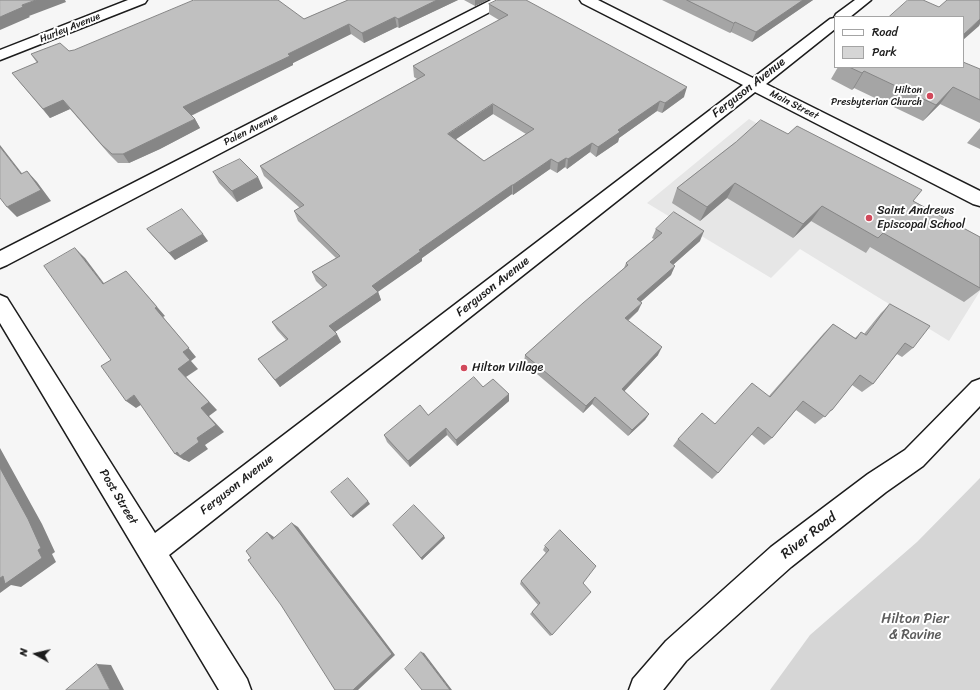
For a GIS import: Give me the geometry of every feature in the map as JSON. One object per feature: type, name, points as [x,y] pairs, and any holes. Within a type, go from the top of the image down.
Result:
[{"type":"street","name":"Hurley Avenue","points":[[0,55],[140,0]]},
{"type":"street","name":"Palen Avenue","points":[[0,260],[502,0]]},
{"type":"street","name":"Main Street","points":[[588,0],[980,199]]},
{"type":"street","points":[[843,16],[864,0]]},
{"type":"street","name":"Ferguson Avenue","points":[[152,552],[753,84],[834,23]]},
{"type":"street","name":"Post Street","points":[[0,304],[236,690]]},
{"type":"street","name":"River Road","points":[[644,690],[676,651],[781,557],[877,483],[914,458],[980,389]]},
{"type":"shaded area","points":[[749,119],[980,243],[980,291],[949,341],[800,249],[771,278],[647,203]]},
{"type":"green space","name":"Hilton Pier & Ravine","points":[[980,478],[980,690],[770,690],[810,635],[917,542]]},
{"type":"building","points":[[0,0],[36,0],[22,5],[23,7],[0,17]]},
{"type":"building","points":[[194,0],[278,0],[304,19],[348,0],[437,0],[398,19],[395,17],[362,33],[349,24],[288,54],[290,56],[183,107],[195,119],[123,154],[112,154],[102,145],[63,100],[43,109],[12,73],[38,62],[31,54],[60,43],[69,51],[74,50]]},
{"type":"building","points":[[497,0],[526,0],[687,87],[665,103],[660,101],[618,130],[620,132],[598,147],[592,143],[568,159],[566,158],[558,163],[551,159],[419,250],[421,251],[372,286],[378,292],[329,326],[337,334],[275,380],[258,359],[288,339],[272,322],[327,285],[312,272],[340,256],[294,211],[304,205],[260,166],[425,75],[413,66],[508,15],[489,4]],"holes":[[[493,104],[534,129],[484,161],[448,134]]]},
{"type":"building","points":[[687,0],[803,0],[756,32]]},
{"type":"building","points":[[908,0],[923,0],[939,7],[947,0],[980,0],[980,19],[964,34],[964,16],[890,16]]},
{"type":"building","points":[[964,62],[980,69],[980,100],[953,87],[936,105],[864,71],[862,73],[851,68],[964,68]]},
{"type":"building","name":"Saint Andrews Episcopal School","points":[[761,120],[788,134],[797,126],[922,190],[913,201],[980,237],[980,288],[883,233],[878,238],[822,206],[803,224],[735,183],[707,207],[677,188],[736,142]]},
{"type":"building","points":[[0,147],[21,174],[27,171],[41,190],[7,207],[0,198]]},
{"type":"building","points":[[240,159],[258,177],[232,191],[213,172]]},
{"type":"building","points":[[182,209],[203,234],[169,253],[147,229]]},
{"type":"building","points":[[674,212],[704,231],[670,262],[675,266],[637,299],[642,303],[625,318],[662,347],[622,389],[649,414],[632,430],[595,397],[586,406],[525,355],[628,265],[626,263],[662,233],[656,229]]},
{"type":"building","points":[[75,248],[103,284],[126,271],[189,348],[183,352],[190,360],[178,369],[209,402],[201,408],[216,425],[197,438],[199,442],[180,456],[177,452],[175,454],[134,395],[126,401],[101,366],[111,360],[44,266]]},
{"type":"building","points":[[890,304],[930,326],[913,348],[905,343],[873,384],[860,375],[825,417],[803,401],[772,438],[758,427],[718,473],[678,439],[702,413],[715,424],[752,383],[770,397],[833,324],[856,339],[861,332],[866,335]]},
{"type":"building","points":[[474,377],[483,387],[493,379],[509,394],[456,440],[446,428],[408,461],[384,435],[420,405],[428,415]]},
{"type":"building","points":[[0,468],[28,519],[41,548],[38,550],[42,558],[5,584],[3,576],[0,578]]},
{"type":"building","points":[[348,478],[368,501],[351,516],[331,492]]},
{"type":"building","points":[[414,505],[444,536],[421,558],[393,525]]},
{"type":"building","points":[[292,523],[392,654],[353,690],[335,690],[281,605],[248,560],[251,558],[246,551],[267,532],[272,539]]},
{"type":"building","points":[[560,530],[596,566],[583,583],[591,592],[552,635],[532,612],[540,603],[521,581],[549,550],[545,546]]},
{"type":"building","points":[[421,652],[450,690],[422,690],[405,669]]},
{"type":"building","points":[[97,664],[110,690],[66,690]]},
{"type":"place","name":"Hilton Presbyterian Church","points":[[930,96]]},
{"type":"place","name":"Saint Andrews Episcopal School","points":[[869,218]]},
{"type":"place","name":"Hilton Village","points":[[464,368]]}]
